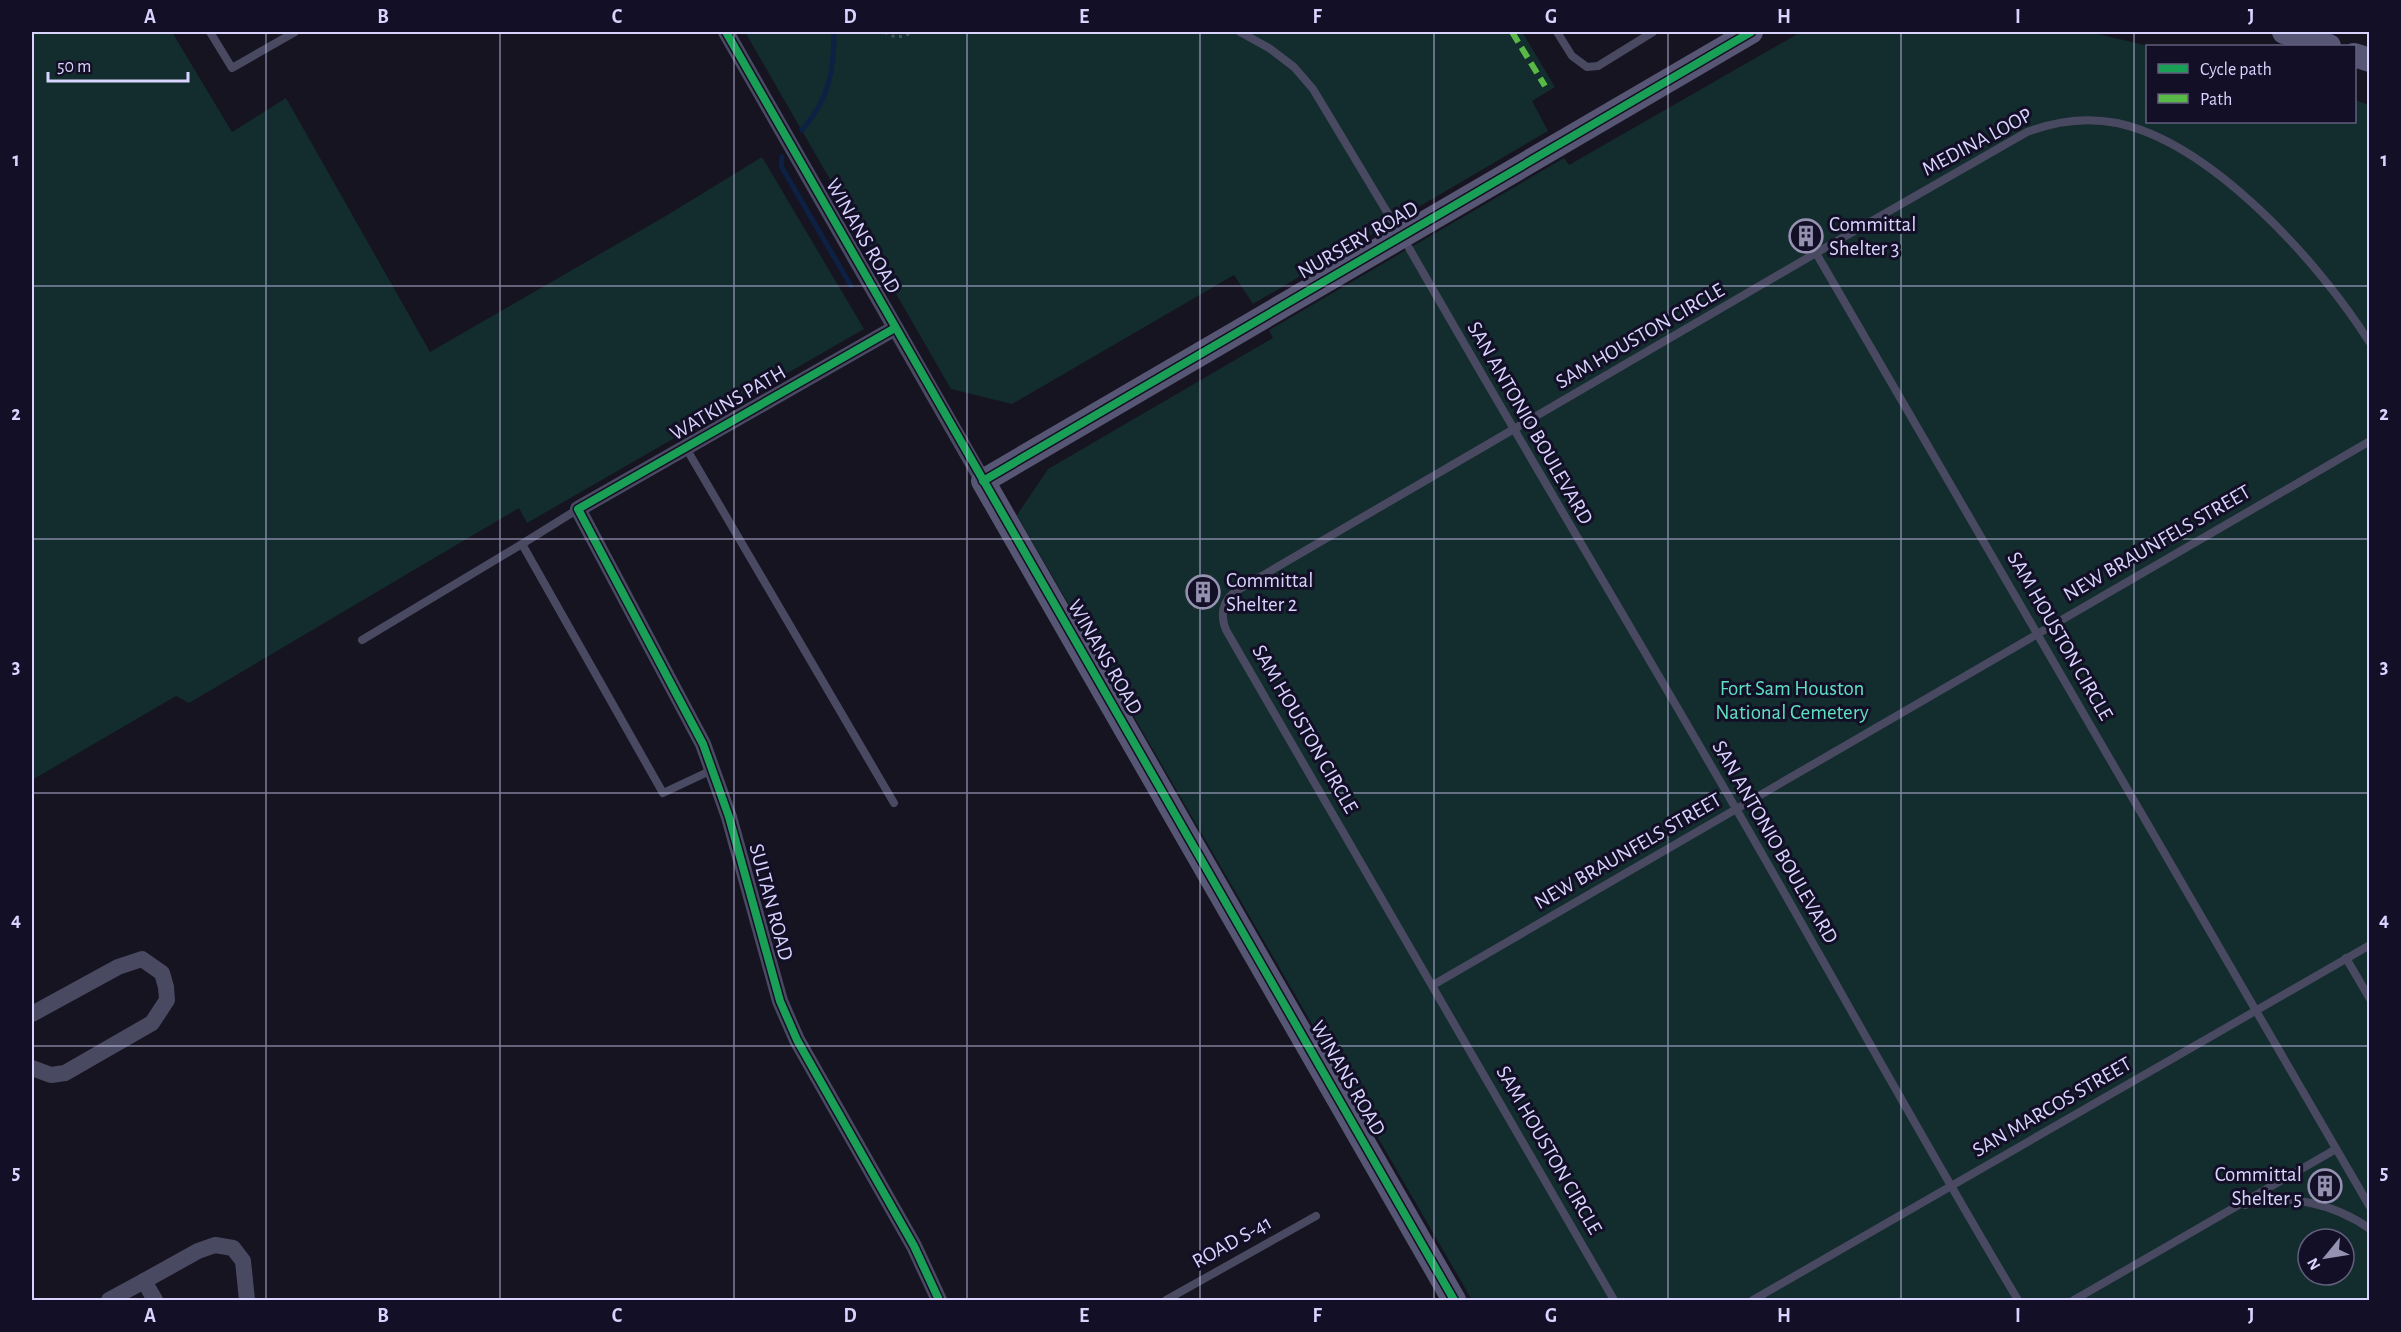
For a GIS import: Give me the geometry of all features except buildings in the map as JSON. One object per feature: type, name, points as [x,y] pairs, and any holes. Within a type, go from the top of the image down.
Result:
[{"type":"street","name":"WINANS ROAD","points":[[726,32],[1454,1300]]},
{"type":"street","name":"NURSERY ROAD","points":[[983,481],[1750,32]]},
{"type":"street","points":[[2284,32],[2326,45]]},
{"type":"street","name":"WATKINS PATH","points":[[578,509],[895,328]]},
{"type":"street","name":"SULTAN ROAD","points":[[578,509],[693,725],[712,770],[729,817],[780,1001],[797,1040],[914,1246],[939,1300]]},
{"type":"street","points":[[32,1014],[118,967],[142,959],[162,973],[166,987],[167,1000],[152,1023],[65,1073],[51,1075],[32,1068]]},
{"type":"street","points":[[110,1300],[198,1251],[214,1245],[233,1248],[243,1261],[248,1300]]},
{"type":"street","points":[[144,1281],[155,1300]]},
{"type":"lane","points":[[210,32],[232,68],[295,32]]},
{"type":"lane","points":[[1240,32],[1269,48],[1294,67],[1313,89],[1393,222]]},
{"type":"lane","points":[[1557,32],[1572,56],[1587,67],[1598,66],[1653,32]]},
{"type":"lane","name":"MEDINA LOOP","points":[[1816,253],[2027,132],[2040,127],[2077,120],[2116,123],[2138,129],[2180,150],[2255,205],[2321,274],[2370,343]]},
{"type":"lane","name":"SAN ANTONIO BOULEVARD","points":[[1408,248],[1513,431],[1736,808],[1950,1187],[2018,1300]]},
{"type":"lane","name":"SAM HOUSTON CIRCLE","points":[[1614,1300],[1226,630],[1222,609],[1228,597],[1236,591],[1816,253],[2370,1207]]},
{"type":"lane","name":"NEW BRAUNFELS STREET","points":[[1433,985],[2370,441]]},
{"type":"lane","points":[[686,448],[894,803]]},
{"type":"lane","points":[[362,640],[578,509]]},
{"type":"lane","points":[[522,544],[663,793],[712,770]]},
{"type":"lane","name":"SAN MARCOS STREET","points":[[1753,1300],[2255,1009],[2370,945]]},
{"type":"lane","points":[[2346,958],[2370,999]]},
{"type":"lane","points":[[2074,1300],[2336,1149]]},
{"type":"lane","points":[[2233,1209],[2248,1204],[2276,1200],[2308,1203],[2344,1214],[2370,1229]]},
{"type":"lane","name":"ROAD S-41","points":[[1166,1300],[1316,1216]]},
{"type":"path","points":[[885,32],[905,36],[913,32]]},
{"type":"green space","points":[[32,32],[172,32],[232,132],[286,98],[430,352],[664,217],[762,157],[864,329],[527,523],[519,508],[189,703],[176,696],[32,780]]},
{"type":"green space","points":[[745,32],[1522,32],[1555,87],[1532,101],[1548,131],[1253,304],[1234,275],[1012,404],[951,389]]},
{"type":"green space","name":"Fort Sam Houston National Cemetery","points":[[1801,32],[2089,32],[2146,45],[2146,123],[2356,123],[2356,100],[2369,105],[2369,1300],[1472,1300],[1017,515],[1048,469],[1273,338],[1269,330],[1564,158],[1569,165]]},
{"type":"waterway","points":[[802,130],[818,107],[828,84],[833,60],[834,32]]},
{"type":"waterway","points":[[782,157],[781,166],[851,286]]},
{"type":"marked path","points":[[1512,32],[1545,86]]},
{"type":"cycle path","points":[[726,32],[1454,1300]]},
{"type":"cycle path","points":[[983,481],[1751,32]]},
{"type":"cycle path","points":[[895,328],[578,509],[703,744],[729,817],[780,1001],[797,1040],[914,1246],[939,1300]]},
{"type":"place","name":"Committal Shelter 3","points":[[1806,236]]},
{"type":"place","name":"Committal Shelter 2","points":[[1203,592]]},
{"type":"place","name":"Committal Shelter 5","points":[[2325,1186]]}]
